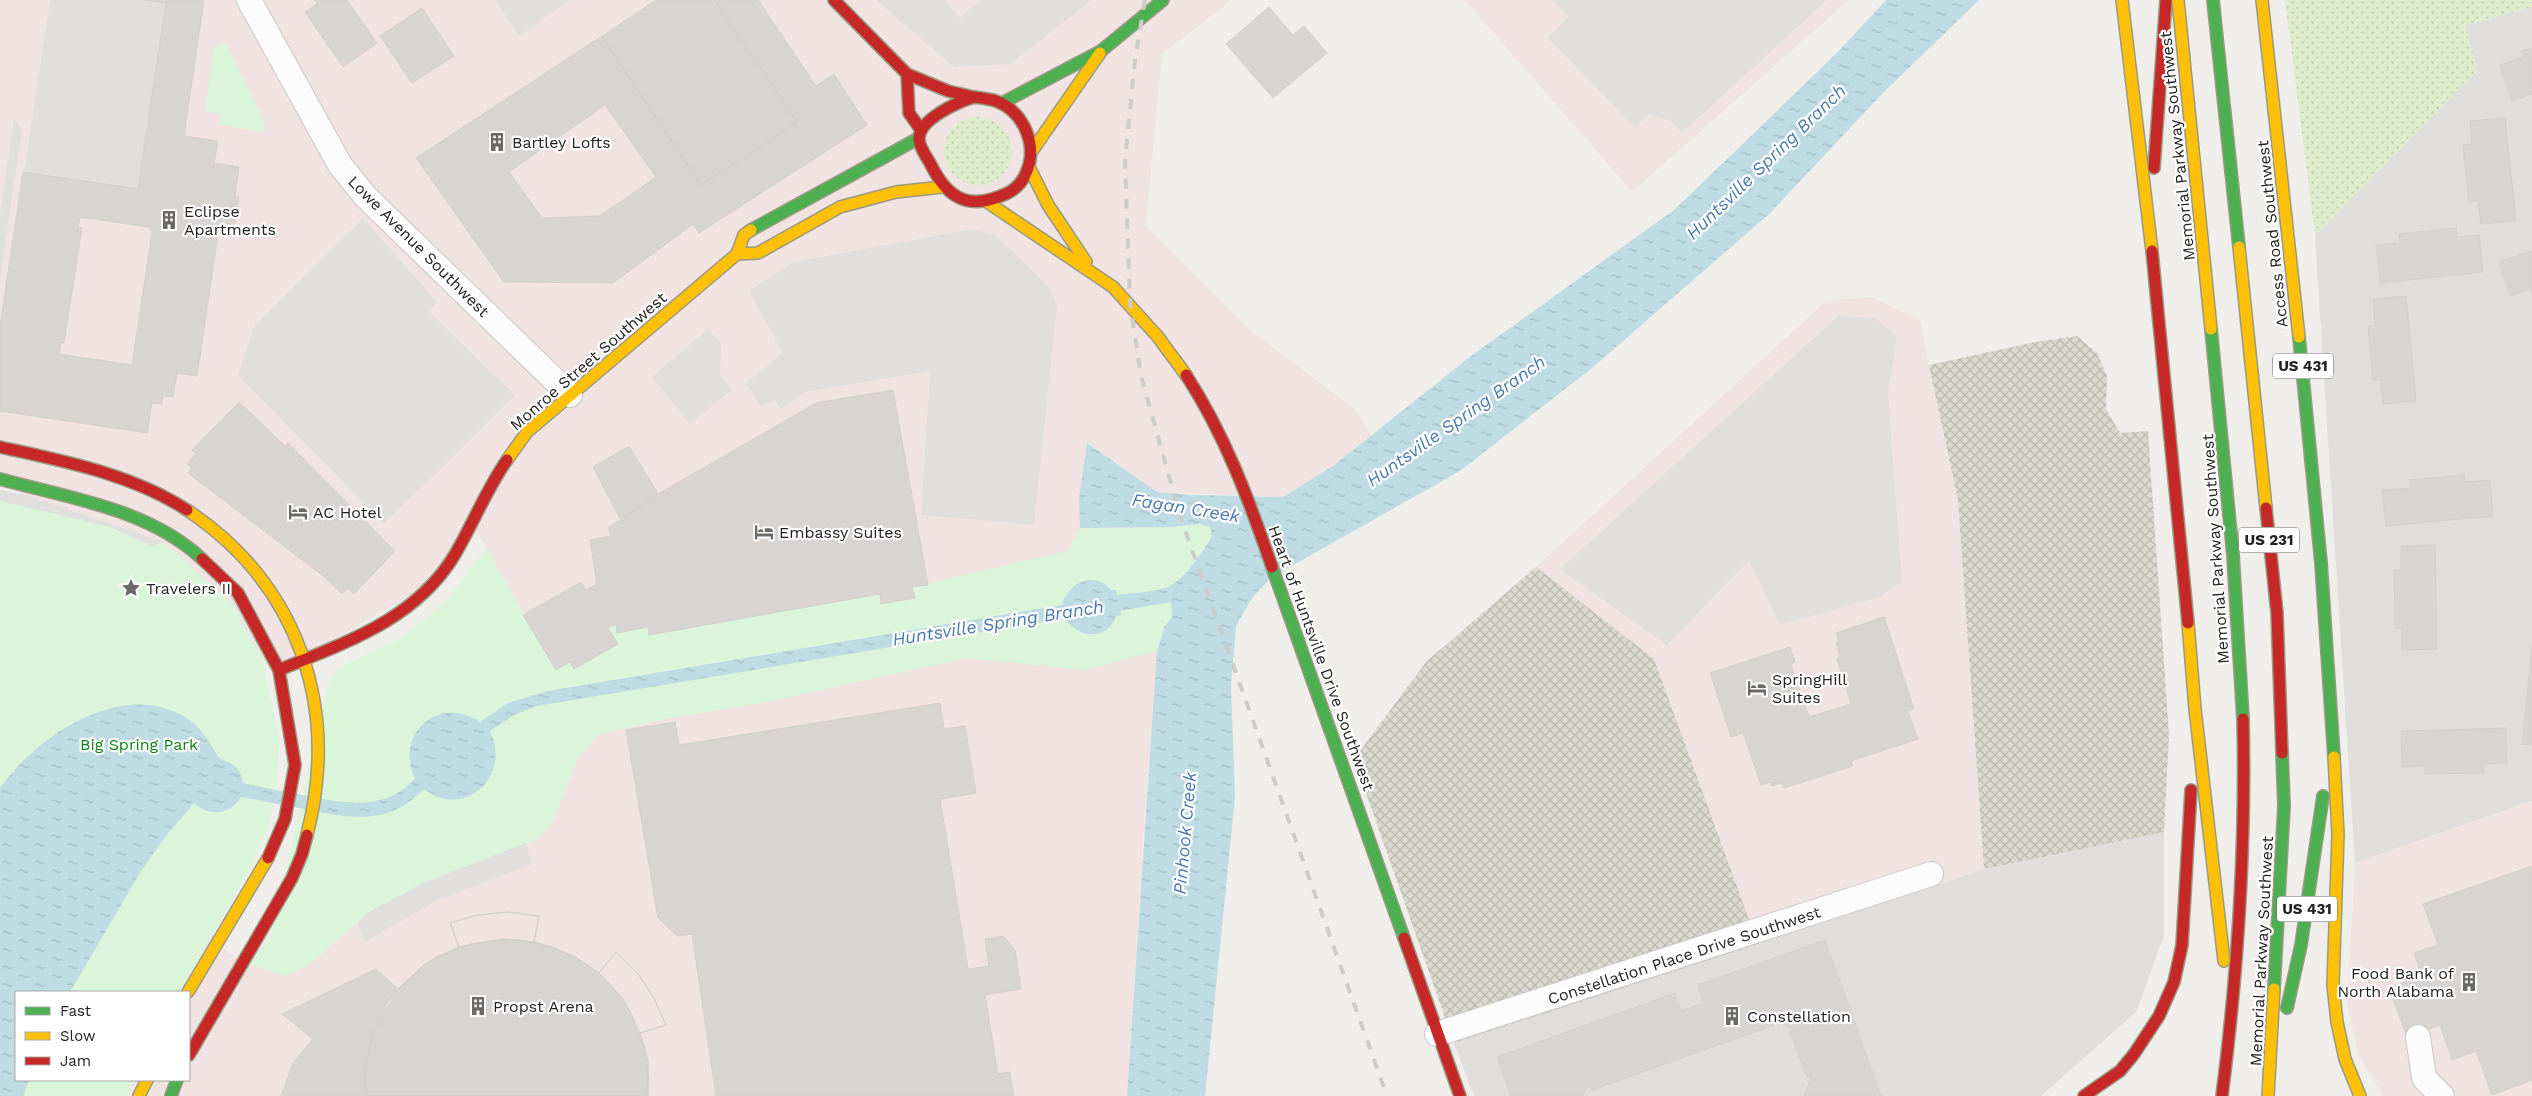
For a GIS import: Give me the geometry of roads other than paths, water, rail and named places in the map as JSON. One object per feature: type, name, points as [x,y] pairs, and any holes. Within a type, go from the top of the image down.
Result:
[{"type":"main road","points":[[834,0],[907,74],[948,90],[974,97],[993,99],[1014,111],[1024,122],[1030,136],[1032,150],[1029,167],[1023,180],[1001,198],[987,202],[971,202],[956,197],[942,187],[933,175],[920,134],[909,114],[907,74]]},
{"type":"main road","points":[[1002,103],[1101,52],[1163,0]]},
{"type":"main road","points":[[2122,0],[2151,243],[2188,607],[2195,708],[2231,1022]]},
{"type":"main road","points":[[2151,243],[2158,84],[2166,0]]},
{"type":"main road","name":"Memorial Parkway Southwest","points":[[2178,0],[2229,493],[2240,658],[2243,835],[2237,960],[2222,1096]]},
{"type":"main road","name":"Memorial Parkway Southwest","points":[[2213,0],[2277,613],[2284,806],[2271,1082],[2268,1096]]},
{"type":"main road","name":"Access Road Southwest","points":[[2262,0],[2304,372],[2319,534],[2332,734]]},
{"type":"main road","points":[[1032,150],[1068,102],[1101,52]]},
{"type":"main road","name":"Monroe Street Southwest","points":[[279,670],[368,633],[398,615],[435,582],[453,557],[493,480],[527,432],[737,254],[744,235],[760,223],[920,134],[952,105],[974,97]]},
{"type":"main road","name":"Heart of Huntsville Drive Southwest","points":[[1029,167],[1048,208],[1072,239],[1089,268]]},
{"type":"main road","points":[[737,254],[758,253],[840,207],[896,192],[942,187]]},
{"type":"main road","name":"Heart of Huntsville Drive Southwest","points":[[987,202],[1016,218],[1046,242],[1089,268],[1130,304],[1186,374],[1216,424],[1242,482],[1343,761],[1460,1096]]},
{"type":"main road","points":[[0,447],[47,458],[138,486],[173,501],[204,520],[231,542],[259,572],[299,640],[317,722],[320,770],[310,827],[302,855],[286,887],[190,1053]]},
{"type":"main road","points":[[0,479],[117,511],[156,526],[184,542],[238,593],[279,670],[295,765],[285,819],[265,866],[189,991]]},
{"type":"main road","points":[[2084,1096],[2120,1071],[2134,1054],[2159,1016],[2174,982],[2182,945],[2195,708]]},
{"type":"main road","points":[[2332,734],[2338,812],[2332,987],[2339,1040],[2360,1096]]},
{"type":"main road","name":"US 431","points":[[2271,1082],[2302,945],[2332,734]]},
{"type":"main road","points":[[139,1096],[146,1081]]},
{"type":"main road","points":[[171,1096],[177,1081]]},
{"type":"street","name":"Lowe Avenue Southwest","points":[[248,0],[340,165],[366,197],[570,395]]},
{"type":"street","name":"Constellation Place Drive Southwest","points":[[1437,1034],[1931,874]]},
{"type":"street","points":[[2418,1037],[2424,1078],[2442,1096]]},
{"type":"water","points":[[1886,0],[1979,0],[1884,92],[1769,214],[1592,368],[1460,471],[1272,577],[1252,598],[1236,626],[1231,685],[1235,797],[1205,1096],[1127,1096],[1157,651],[1165,626],[1172,617],[1171,602],[1120,611],[1121,615],[1116,616],[1106,630],[1099,633],[1084,633],[1077,630],[1065,618],[537,706],[514,715],[490,731],[495,747],[495,763],[490,777],[481,788],[469,796],[455,800],[440,798],[424,789],[411,801],[398,809],[384,814],[356,817],[341,816],[241,797],[231,808],[219,812],[207,811],[194,803],[165,837],[141,871],[71,991],[15,991],[15,1081],[29,1081],[23,1096],[0,1096],[0,788],[37,748],[61,731],[87,717],[114,708],[141,704],[167,709],[192,722],[206,737],[217,755],[238,769],[243,783],[351,803],[378,801],[403,789],[415,779],[410,762],[410,747],[415,734],[424,723],[435,716],[449,713],[464,715],[480,722],[508,703],[548,691],[1062,605],[1065,597],[1076,585],[1090,580],[1104,584],[1111,590],[1116,590],[1117,595],[1163,589],[1181,578],[1199,557],[1212,536],[1210,527],[1200,524],[1171,527],[1080,528],[1079,498],[1087,443],[1157,492],[1193,495],[1283,497],[1333,466],[1471,356],[1674,210],[1836,54]]},
{"type":"railway","points":[[1145,0],[1135,60],[1125,160],[1130,304],[1141,376],[1181,519],[1387,1096]]},
{"type":"place","name":"Bartley Lofts","points":[[497,142]]},
{"type":"place","name":"Eclipse Apartments","points":[[169,220]]},
{"type":"place","name":"AC Hotel","points":[[298,512]]},
{"type":"place","name":"Embassy Suites","points":[[764,532]]},
{"type":"place","name":"Travelers II","points":[[131,588]]},
{"type":"place","name":"SpringHill Suites","points":[[1757,688]]},
{"type":"place","name":"Food Bank of North Alabama","points":[[2469,982]]},
{"type":"place","name":"Propst Arena","points":[[478,1006]]},
{"type":"place","name":"Constellation","points":[[1732,1016]]},
{"type":"water label","name":"Huntsville Spring Branch","points":[[1766,162]]},
{"type":"water label","name":"Huntsville Spring Branch","points":[[1456,421]]},
{"type":"water label","name":"Fagan Creek","points":[[1186,508]]},
{"type":"water label","name":"Huntsville Spring Branch","points":[[998,623]]},
{"type":"water label","name":"Pinhook Creek","points":[[1185,833]]},
{"type":"park label","name":"Big Spring Park","points":[[139,744]]}]
